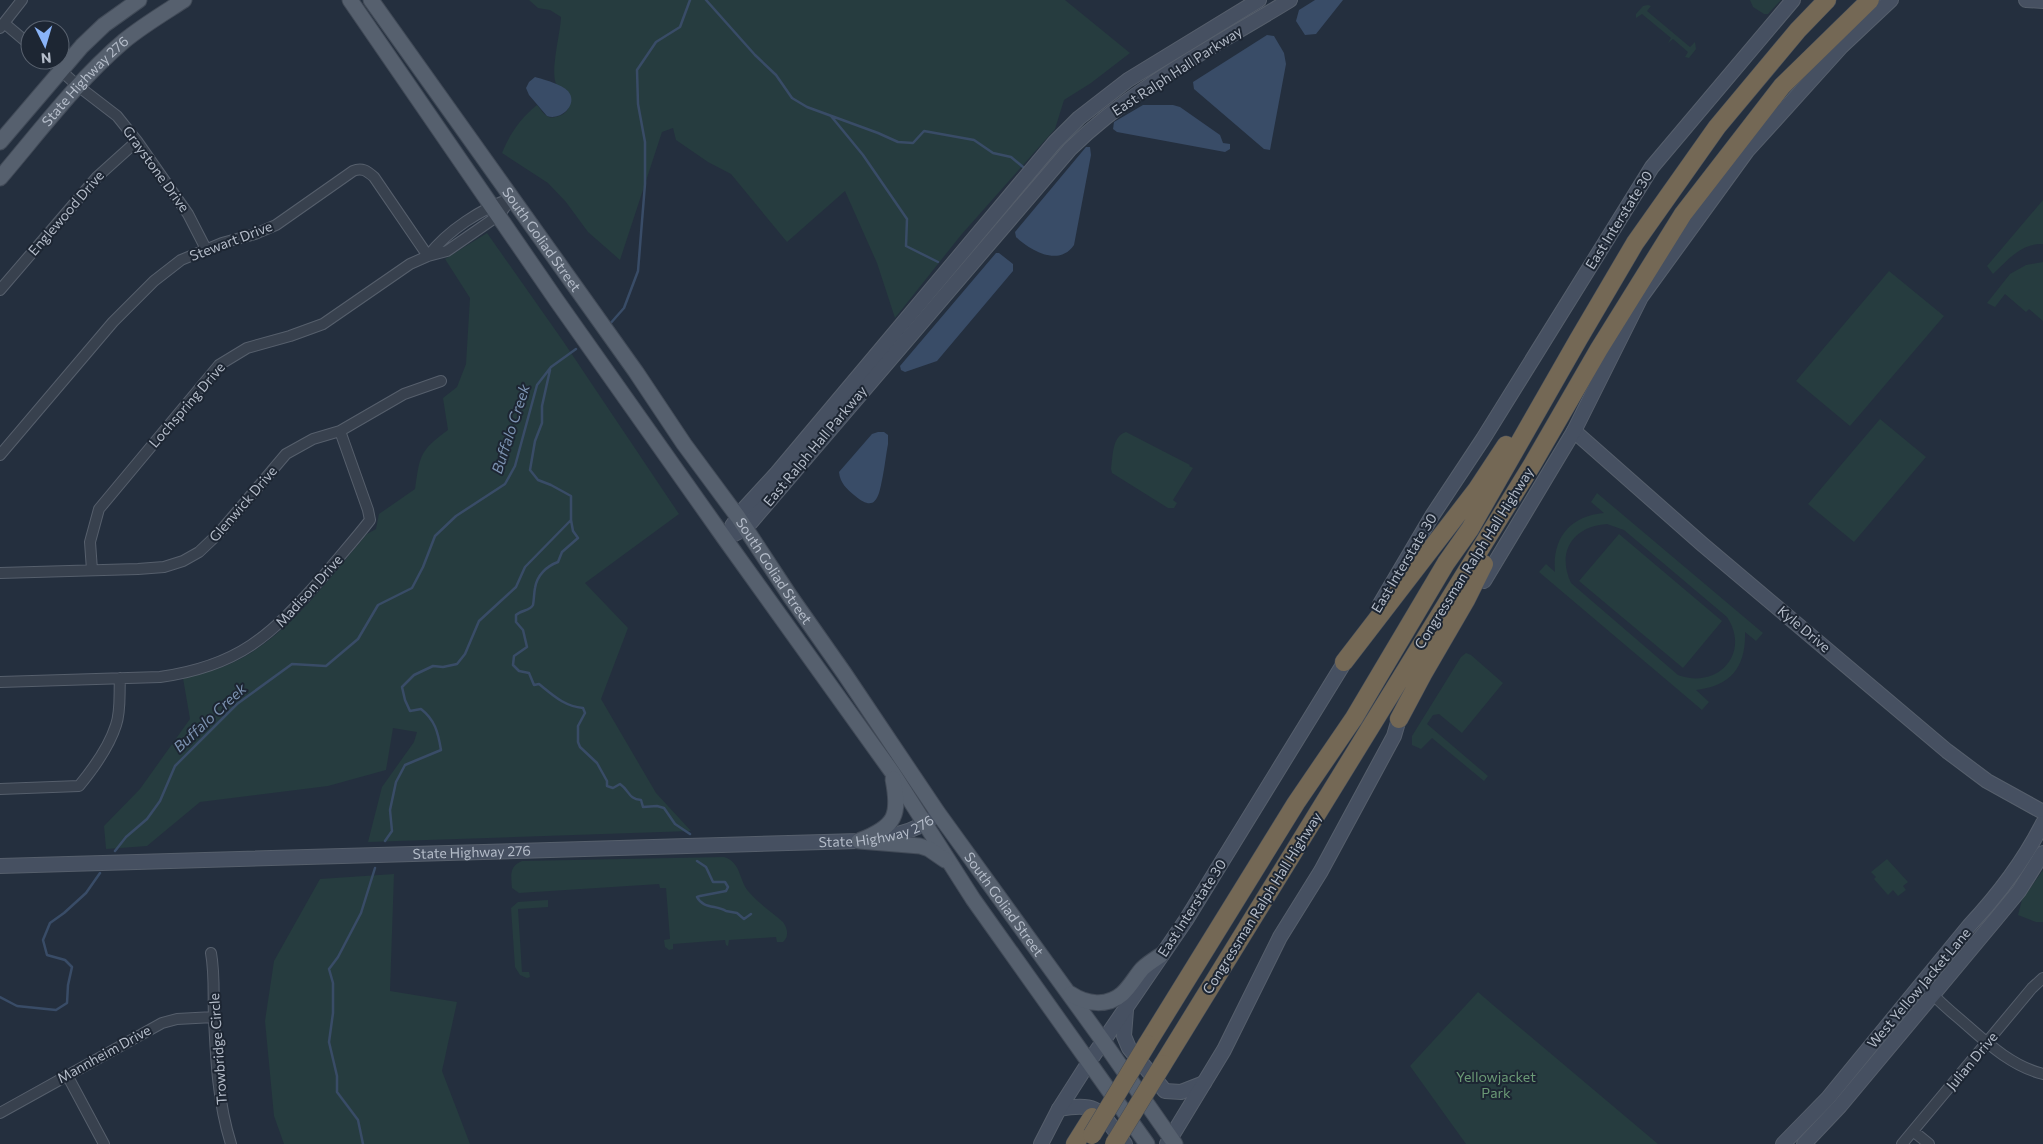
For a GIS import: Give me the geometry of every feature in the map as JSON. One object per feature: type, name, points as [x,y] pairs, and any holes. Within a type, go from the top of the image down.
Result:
[{"type":"highway","name":"Congressman Ralph Hall Highway","points":[[1089,1139],[1099,1115],[1148,1044],[1296,803],[1354,718],[1446,563],[1470,529],[1578,340],[1636,244],[1717,127],[1798,30],[1827,0]]},
{"type":"highway","name":"Congressman Ralph Hall Highway","points":[[1114,1144],[1168,1062],[1532,465],[1599,349],[1683,214],[1782,86],[1870,0]]},
{"type":"highway","points":[[1344,662],[1477,488],[1578,340]]},
{"type":"highway","points":[[1399,719],[1466,600],[1518,502],[1532,465]]},
{"type":"highway","points":[[1125,1144],[1168,1062]]},
{"type":"highway","points":[[1075,1144],[1099,1115]]},
{"type":"main road","name":"State Highway 276","points":[[70,60],[104,25],[139,0]]},
{"type":"main road","name":"State Highway 276","points":[[0,178],[78,86],[125,40],[184,0]]},
{"type":"main road","name":"South Goliad Street","points":[[350,0],[725,539],[892,772],[986,918],[1147,1144]]},
{"type":"main road","name":"South Goliad Street","points":[[371,0],[636,372],[684,444],[742,523],[938,813],[1103,1040],[1171,1142]]},
{"type":"main road","name":"East Ralph Hall Parkway","points":[[874,367],[981,228],[1055,142],[1079,118],[1128,80],[1260,0]]},
{"type":"main road","name":"East Ralph Hall Parkway","points":[[725,539],[742,523],[874,367],[994,239],[1070,149],[1090,129],[1130,97],[1290,0]]},
{"type":"main road","name":"East Interstate 30","points":[[1041,1144],[1059,1109],[1103,1040],[1186,920],[1432,516],[1483,439],[1652,167],[1794,0]]},
{"type":"main road","points":[[1171,1142],[1224,1050],[1280,937],[1321,871],[1390,745],[1399,719],[1455,632],[1487,575],[1574,432],[1641,297],[1747,150],[1841,47],[1891,0]]},
{"type":"main road","points":[[2026,0],[2043,1]]},
{"type":"main road","name":"State Highway 276","points":[[0,142],[61,70]]},
{"type":"main road","points":[[1079,118],[1090,129]]},
{"type":"main road","points":[[981,228],[994,239]]},
{"type":"main road","name":"Kyle Drive","points":[[1574,432],[1702,544],[1944,747],[1986,781],[2043,812]]},
{"type":"main road","points":[[778,613],[782,611],[789,613],[833,675],[844,673]]},
{"type":"main road","points":[[859,841],[883,830],[891,821],[896,799],[892,772]]},
{"type":"main road","name":"State Highway 276","points":[[0,866],[859,841],[895,835],[925,824],[938,813]]},
{"type":"main road","name":"West Yellow Jacket Lane","points":[[1783,1144],[1828,1098],[1994,899],[2024,858],[2043,823]]},
{"type":"main road","points":[[859,841],[920,846],[939,855],[951,865]]},
{"type":"main road","name":"West Yellow Jacket Lane","points":[[1804,1144],[1840,1106],[2019,891],[2043,853]]},
{"type":"main road","points":[[1067,990],[1079,999],[1090,1003],[1112,1000],[1122,994],[1143,968],[1161,955]]},
{"type":"main road","points":[[1127,1004],[1124,1036],[1129,1048],[1166,1092],[1181,1092],[1204,1083]]},
{"type":"main road","points":[[1059,1109],[1080,1105],[1096,1108],[1125,1144]]},
{"type":"street","points":[[20,38],[2,26],[22,0]]},
{"type":"street","name":"Graystone Drive","points":[[61,70],[78,86],[117,116],[138,141],[188,214],[206,249]]},
{"type":"street","name":"Englewood Drive","points":[[0,290],[97,177],[138,141]]},
{"type":"street","name":"Stewart Drive","points":[[0,455],[132,301],[154,281],[182,260],[206,249],[255,234],[276,225],[359,168],[367,171],[374,177],[428,256]]},
{"type":"street","name":"Lochspring Drive","points":[[92,570],[90,542],[99,509],[219,365],[247,348],[290,336],[323,324],[410,264],[428,256],[439,241],[495,210],[512,198]]},
{"type":"street","name":"Glenwick Drive","points":[[0,573],[164,567],[183,562],[199,552],[218,534],[286,454],[313,439],[340,431],[404,394],[441,382]]},
{"type":"street","name":"Madison Drive","points":[[0,682],[182,674],[211,665],[242,651],[271,632],[293,611],[370,520],[340,431]]},
{"type":"street","points":[[0,789],[79,786],[108,744],[116,726],[119,709],[120,678]]},
{"type":"street","name":"Trowbridge Circle","points":[[211,953],[214,970],[214,1017],[220,1097],[231,1144]]},
{"type":"street","name":"Julian Drive","points":[[1902,1144],[2032,988],[2043,978]]},
{"type":"street","points":[[1923,983],[1932,995],[1988,1043],[2017,1064],[2043,1074]]},
{"type":"street","name":"Mannheim Drive","points":[[0,1113],[162,1022],[177,1019],[214,1017]]},
{"type":"street","points":[[67,1075],[104,1144]]},
{"type":"street","points":[[1913,1131],[1929,1144]]},
{"type":"green space","points":[[529,0],[1065,0],[1130,53],[1091,83],[1064,100],[1055,129],[961,235],[895,318],[877,263],[845,191],[787,242],[731,174],[708,162],[676,140],[673,128],[662,132],[620,260],[588,232],[566,202],[548,183],[502,153],[516,126],[537,105],[546,115],[552,118],[566,112],[569,105],[570,98],[567,90],[557,85],[554,72],[561,17],[550,10],[538,8]]},
{"type":"green space","points":[[1750,0],[1781,0],[1768,14],[1764,14],[1753,7]]},
{"type":"green space","points":[[1643,6],[1651,6],[1647,11],[1690,47],[1695,42],[1696,49],[1689,58],[1685,57],[1688,52],[1673,39],[1668,43],[1671,38],[1642,14],[1636,18],[1636,14]]},
{"type":"green space","points":[[2043,200],[2043,244],[2035,244],[2021,249],[1993,274],[1987,266]]},
{"type":"green space","points":[[487,233],[563,341],[679,514],[585,583],[628,628],[601,699],[656,793],[691,831],[368,842],[382,787],[414,742],[417,732],[393,728],[386,770],[328,786],[200,802],[147,846],[106,849],[104,826],[140,789],[190,719],[183,678],[228,665],[254,651],[273,637],[322,588],[367,534],[376,529],[379,514],[415,489],[422,455],[431,443],[448,430],[443,398],[457,387],[466,364],[470,298],[445,259]]},
{"type":"green space","points":[[2043,262],[2043,321],[2029,309],[2026,312],[2005,294],[1995,307],[1987,303],[2010,274],[2026,265]]},
{"type":"green space","points":[[1889,271],[1944,316],[1850,426],[1796,381]]},
{"type":"green space","points":[[1880,419],[1926,457],[1854,542],[1808,504]]},
{"type":"green space","points":[[1126,432],[1193,468],[1173,500],[1177,503],[1174,508],[1168,508],[1112,473],[1114,447],[1121,434]]},
{"type":"green space","points":[[1597,493],[1763,633],[1756,641],[1745,632],[1743,655],[1734,672],[1728,679],[1719,684],[1696,690],[1709,702],[1702,710],[1539,572],[1546,564],[1555,572],[1555,560],[1560,539],[1573,524],[1592,515],[1604,513],[1591,502]],"holes":[[[1607,524],[1624,530],[1727,617],[1733,630],[1735,643],[1733,655],[1717,673],[1706,677],[1693,678],[1678,675],[1571,583],[1567,571],[1567,551],[1577,535],[1595,526]]]},
{"type":"green space","points":[[1619,534],[1722,621],[1683,668],[1579,581]]},
{"type":"green space","points":[[1466,653],[1471,655],[1503,683],[1462,733],[1439,714],[1433,715],[1427,724],[1488,776],[1484,781],[1432,738],[1421,749],[1412,745],[1412,736],[1461,657]]},
{"type":"green space","points":[[724,857],[730,859],[737,867],[748,891],[783,922],[787,933],[783,942],[777,942],[776,937],[729,940],[728,946],[725,940],[673,944],[673,949],[669,950],[665,947],[664,940],[670,939],[666,888],[660,888],[659,884],[519,893],[512,888],[511,876],[513,869],[522,861]]},
{"type":"green space","points":[[1887,859],[1908,882],[1903,886],[1906,890],[1898,896],[1893,890],[1888,895],[1874,879],[1876,877],[1871,872]]},
{"type":"green space","points":[[2043,870],[2043,922],[2036,922],[2018,915],[2022,900]]},
{"type":"green space","points":[[394,874],[390,991],[457,1002],[442,1071],[470,1144],[284,1144],[274,1116],[265,1021],[274,961],[320,879]]},
{"type":"green space","points":[[548,900],[548,907],[518,909],[522,972],[529,972],[530,977],[527,978],[520,975],[515,967],[511,908],[518,902]]},
{"type":"green space","name":"Yellowjacket Park","points":[[1478,992],[1658,1144],[1466,1144],[1410,1066]]},
{"type":"water","points":[[1315,0],[1343,0],[1316,34],[1305,35],[1296,21],[1299,10]]},
{"type":"water","points":[[1267,35],[1274,36],[1284,53],[1286,64],[1270,150],[1264,149],[1194,89],[1193,82]]},
{"type":"water","points":[[535,77],[557,84],[568,91],[571,96],[570,106],[563,114],[552,117],[547,116],[529,95],[526,88]]},
{"type":"water","points":[[1143,105],[1173,105],[1180,107],[1220,135],[1223,143],[1230,144],[1230,149],[1225,152],[1117,132],[1113,129],[1114,122]]},
{"type":"water","points":[[1086,147],[1090,147],[1091,155],[1074,245],[1068,252],[1053,256],[1029,247],[1016,237],[1015,232]]},
{"type":"water","points":[[996,253],[999,253],[1013,264],[1013,271],[937,361],[905,372],[901,370],[900,366]]},
{"type":"water","points":[[884,432],[888,435],[888,444],[878,495],[876,500],[868,503],[862,501],[846,488],[842,483],[839,472],[872,434]]},
{"type":"waterway","name":"Buffalo Creek","points":[[609,325],[624,308],[638,271],[645,184],[645,142],[638,104],[637,70],[656,42],[680,27],[690,0]]},
{"type":"waterway","points":[[706,0],[755,55],[776,75],[792,98],[807,107],[898,142],[913,143],[924,131],[974,140],[993,153],[1011,157],[1023,167]]},
{"type":"waterway","points":[[831,116],[863,155],[907,219],[906,246],[938,262]]},
{"type":"waterway","name":"Buffalo Creek","points":[[115,851],[126,837],[147,819],[160,801],[175,766],[237,704],[292,664],[326,666],[358,639],[378,605],[412,588],[423,567],[435,536],[456,516],[505,484],[515,466],[537,385],[551,367],[576,349]]},
{"type":"waterway","points":[[385,841],[392,831],[390,810],[396,782],[405,765],[441,750],[433,722],[421,709],[410,711],[402,687],[414,675],[433,666],[443,667],[457,664],[465,654],[479,621],[516,587],[525,567],[571,520],[571,496],[538,480],[530,470],[535,441],[542,423],[542,406],[550,370]]},
{"type":"waterway","points":[[571,520],[573,531],[578,538],[562,552],[558,562],[540,575],[536,583],[532,607],[516,615],[516,622],[523,630],[527,647],[514,656],[513,665],[519,671],[529,673],[534,685],[539,684],[565,703],[583,708],[585,713],[578,726],[578,742],[580,747],[597,763],[607,781],[607,786],[613,788],[620,784],[631,796],[641,800],[643,807],[657,806],[664,808],[675,824],[690,834]]},
{"type":"waterway","points":[[697,861],[706,867],[713,882],[725,882],[728,887],[726,891],[697,897],[700,901],[706,905],[737,913],[744,919],[751,914]]},
{"type":"waterway","points":[[363,1144],[358,1120],[337,1092],[337,1076],[329,1042],[333,1013],[333,983],[329,969],[338,957],[361,913],[375,868]]},
{"type":"waterway","name":"Buffalo Creek","points":[[0,997],[17,1006],[56,1010],[67,1003],[72,967],[65,960],[47,955],[43,940],[50,923],[86,893],[100,873]]}]
